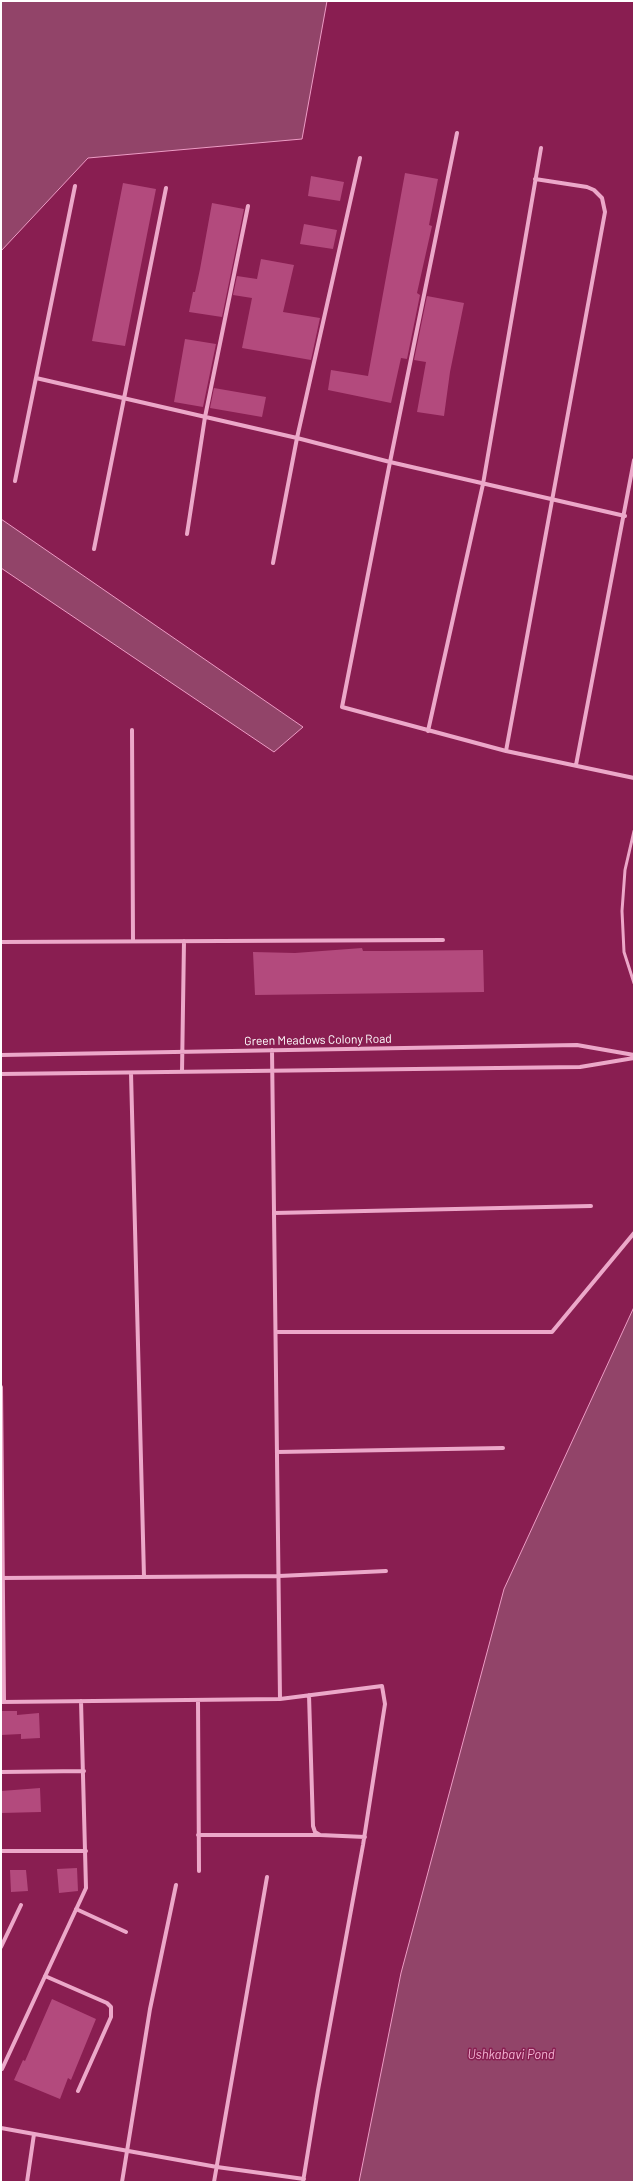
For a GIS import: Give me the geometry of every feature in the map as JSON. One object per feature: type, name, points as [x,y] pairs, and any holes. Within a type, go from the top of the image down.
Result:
[{"type":"street","points":[[457,133],[342,707],[506,751],[634,778]]},
{"type":"street","points":[[428,731],[483,484],[540,148]]},
{"type":"street","points":[[273,563],[297,438],[360,158]]},
{"type":"street","points":[[506,751],[605,212],[602,198],[594,190],[587,187],[535,179]]},
{"type":"street","points":[[15,481],[75,186]]},
{"type":"street","points":[[94,550],[166,188]]},
{"type":"street","points":[[187,534],[205,417],[248,206]]},
{"type":"street","points":[[36,378],[297,438],[390,462],[551,500],[625,516]]},
{"type":"street","points":[[576,765],[625,516],[634,460]]},
{"type":"street","points":[[132,730],[133,941]]},
{"type":"street","points":[[1,942],[443,940]]},
{"type":"street","points":[[182,1072],[184,941]]},
{"type":"street","name":"Green Meadows Colony Road","points":[[1,1055],[577,1046],[634,1056]]},
{"type":"street","points":[[272,1050],[280,1699]]},
{"type":"street","name":"Green Meadows Colony Road","points":[[1,1074],[580,1067],[634,1056]]},
{"type":"street","points":[[131,1073],[144,1577]]},
{"type":"street","points":[[274,1214],[590,1206]]},
{"type":"street","points":[[276,1332],[552,1332],[634,1233]]},
{"type":"street","points":[[1,1387],[2,1702],[280,1699],[382,1686],[385,1704],[365,1837],[318,2090],[304,2181],[1,2128]]},
{"type":"street","points":[[277,1452],[503,1448]]},
{"type":"street","points":[[2,1578],[279,1576],[386,1571]]},
{"type":"street","points":[[309,1696],[313,1826],[315,1832],[320,1835]]},
{"type":"street","points":[[198,1700],[198,1871]]},
{"type":"street","points":[[2,2070],[86,1888],[82,1701]]},
{"type":"street","points":[[1,1772],[84,1771]]},
{"type":"street","points":[[198,1835],[320,1835],[365,1837]]},
{"type":"street","points":[[1,1851],[86,1851]]},
{"type":"street","points":[[214,2182],[267,1877]]},
{"type":"street","points":[[122,2182],[150,2009],[176,1885]]},
{"type":"street","points":[[1,1947],[21,1905]]},
{"type":"street","points":[[76,1909],[126,1932]]},
{"type":"street","points":[[45,1976],[107,2004],[111,2008],[111,2017],[78,2091]]},
{"type":"street","points":[[27,2182],[34,2134]]},
{"type":"lane","points":[[634,831],[625,870],[622,911],[624,952],[634,983]]},
{"type":"water","points":[[1,1],[327,1],[302,139],[88,158],[1,251]]},
{"type":"water","points":[[1,519],[303,727],[274,752],[1,568]]},
{"type":"water","name":"Ushkabavi Pond","points":[[634,1307],[634,2182],[359,2182],[401,1973],[504,1589]]},
{"type":"building","points":[[405,173],[438,179],[429,225],[432,226],[417,293],[420,295],[407,359],[401,358],[391,403],[328,390],[331,370],[368,376]]},
{"type":"building","points":[[311,176],[344,182],[340,201],[308,196]]},
{"type":"building","points":[[123,183],[156,189],[125,346],[92,341]]},
{"type":"building","points":[[212,203],[244,209],[222,317],[189,312],[200,269]]},
{"type":"building","points":[[304,224],[337,230],[333,249],[300,244]]},
{"type":"building","points":[[261,259],[294,265],[283,312],[320,318],[311,360],[242,348],[252,298],[233,295],[237,276],[257,279]]},
{"type":"building","points":[[427,296],[464,303],[450,372],[444,416],[417,412],[426,362],[414,360]]},
{"type":"building","points":[[185,339],[216,344],[203,407],[174,402]]},
{"type":"building","points":[[214,388],[266,397],[262,417],[210,408]]},
{"type":"building","points":[[362,948],[363,951],[483,950],[484,992],[255,995],[253,952],[295,953]]},
{"type":"building","points":[[1,1711],[17,1711],[17,1715],[39,1713],[40,1738],[21,1739],[21,1734],[1,1735]]},
{"type":"building","points":[[40,1788],[41,1812],[1,1813],[1,1791]]},
{"type":"building","points":[[77,1868],[78,1891],[59,1893],[57,1869]]},
{"type":"building","points":[[10,1870],[26,1870],[28,1891],[11,1892]]},
{"type":"building","points":[[52,1999],[96,2019],[71,2080],[68,2078],[60,2099],[14,2080],[23,2060],[25,2061]]}]
